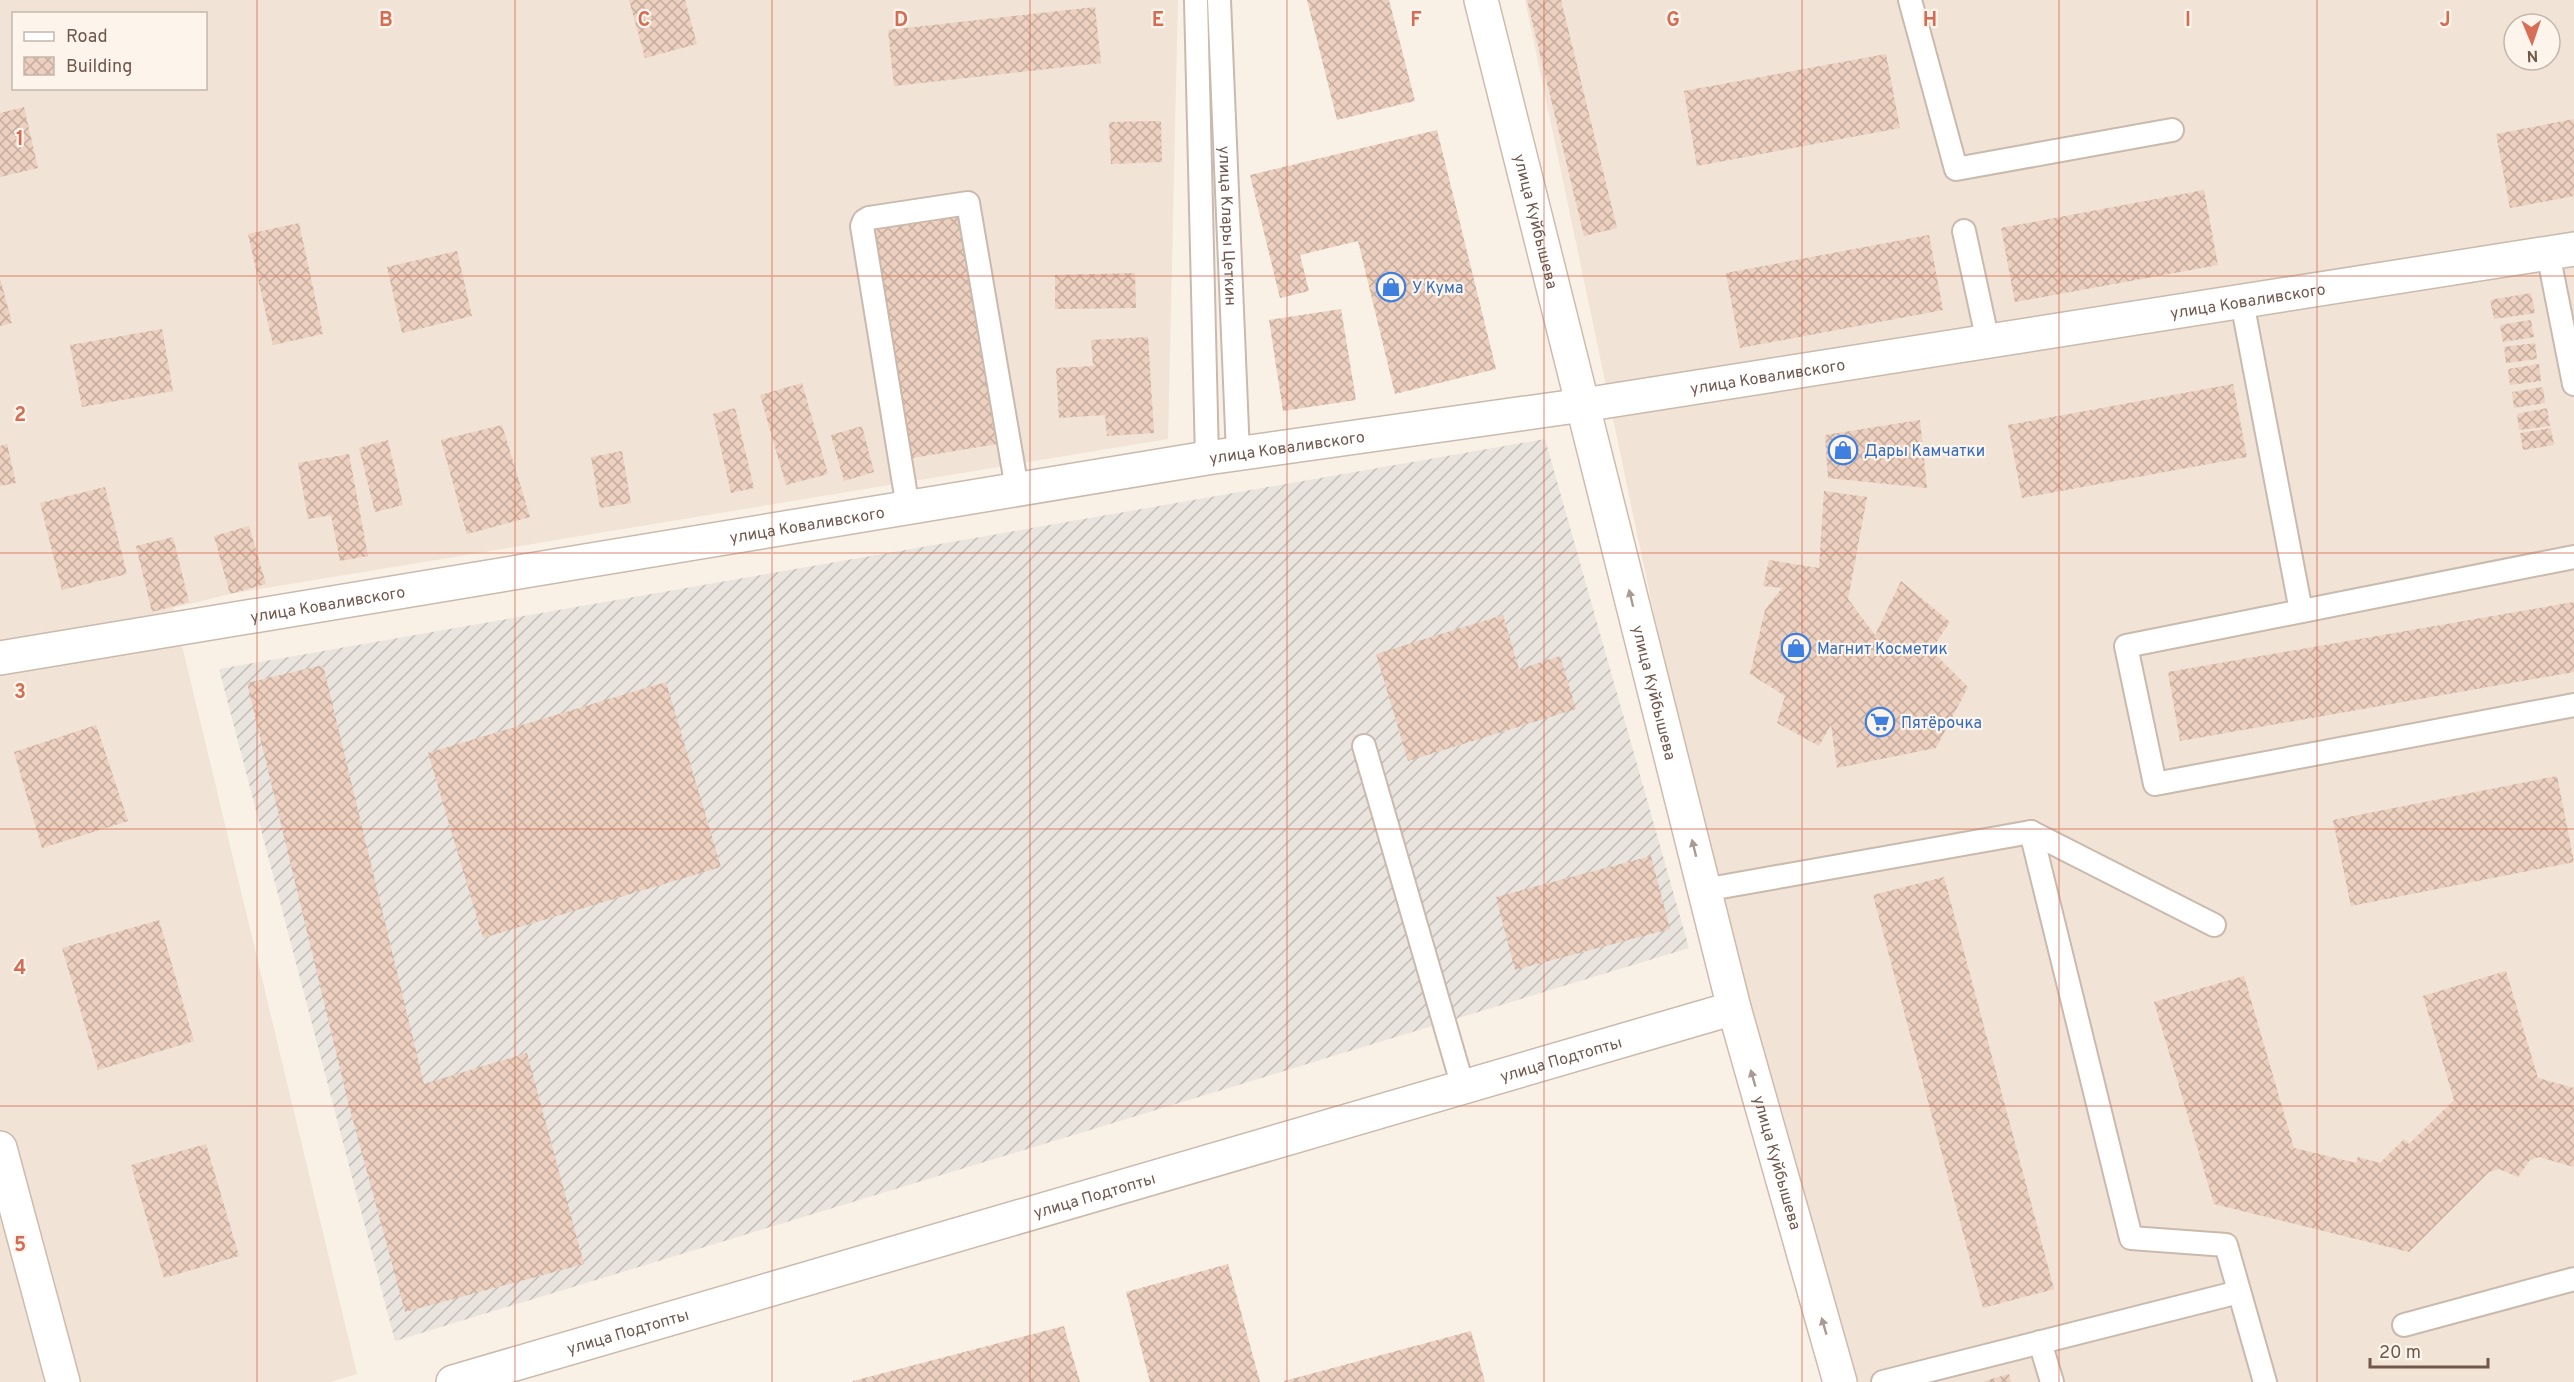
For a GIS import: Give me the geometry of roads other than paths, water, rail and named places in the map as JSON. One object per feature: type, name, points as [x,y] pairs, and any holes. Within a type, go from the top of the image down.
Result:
[{"type":"street","name":"улица Куйбышева","points":[[1481,0],[1734,1008],[1840,1382]]},
{"type":"street","name":"улица Коваливского","points":[[0,658],[1222,456],[1583,405],[2561,251]]},
{"type":"street","name":"улица Подтопты","points":[[453,1382],[1734,1008]]},
{"type":"street","points":[[0,1148],[63,1382]]},
{"type":"lane","points":[[1196,0],[1222,456]]},
{"type":"lane","name":"улица Клары Цеткин","points":[[1219,0],[1222,456]]},
{"type":"lane","points":[[1910,0],[1956,169],[2172,130]]},
{"type":"lane","points":[[908,508],[862,226],[864,220],[869,218],[968,203],[1017,489]]},
{"type":"lane","points":[[1964,231],[1988,342]]},
{"type":"lane","points":[[2561,251],[2574,384]]},
{"type":"lane","points":[[2242,302],[2301,611]]},
{"type":"lane","points":[[2574,557],[2126,646],[2155,784],[2574,705]]},
{"type":"lane","points":[[1364,746],[1464,1087]]},
{"type":"lane","points":[[2031,832],[2131,1238],[2226,1245],[2265,1382]]},
{"type":"lane","points":[[1704,890],[2031,832],[2214,925]]},
{"type":"lane","points":[[2404,1325],[2574,1279]]},
{"type":"lane","points":[[1883,1382],[2239,1292]]},
{"type":"lane","points":[[2040,1342],[2052,1382]]},
{"type":"place","name":"У Кума","points":[[1391,287]]},
{"type":"place","name":"Дары Камчатки","points":[[1843,450]]},
{"type":"place","name":"Магнит Косметик","points":[[1796,648]]},
{"type":"place","name":"Пятёрочка","points":[[1880,722]]}]
